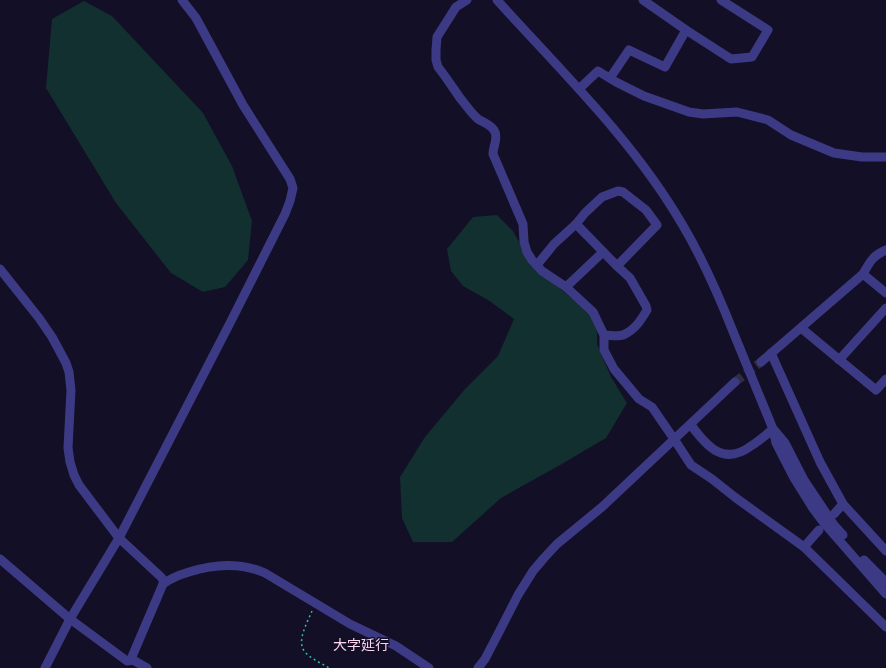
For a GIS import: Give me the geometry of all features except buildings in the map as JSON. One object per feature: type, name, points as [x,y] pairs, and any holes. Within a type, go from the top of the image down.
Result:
[{"type":"street","points":[[45,668],[70,619],[119,538],[285,214],[293,188],[290,179],[243,105],[196,18],[182,0]]},
{"type":"street","points":[[467,0],[456,7],[437,38],[436,60],[438,67],[469,110],[478,119],[493,128],[495,132],[494,154],[523,224],[524,242],[527,252],[542,271],[566,287],[593,312],[604,335],[604,350],[614,369],[639,399],[652,407],[691,465],[804,546],[886,628]]},
{"type":"street","points":[[497,0],[579,89],[638,158],[668,202],[695,245],[774,429],[785,444],[804,480],[834,524],[865,561],[886,582]]},
{"type":"street","points":[[643,0],[731,59],[752,57],[768,30],[721,0]]},
{"type":"street","points":[[610,78],[629,50],[665,66],[686,30]]},
{"type":"street","points":[[579,89],[598,72],[644,96],[689,112],[704,114],[737,112],[768,120],[791,135],[834,154],[862,158],[886,157]]},
{"type":"street","points":[[536,265],[554,244],[602,197],[618,191],[624,192],[646,210],[657,225],[617,266]]},
{"type":"street","points":[[576,224],[630,278],[646,306],[647,310],[640,322],[630,330],[622,335],[604,335]]},
{"type":"street","points":[[761,362],[864,274],[872,259],[886,250]]},
{"type":"street","points":[[566,287],[603,252]]},
{"type":"street","points":[[0,268],[39,318],[52,337],[66,363],[71,390],[68,448],[70,462],[79,485],[119,538],[162,577],[164,581],[131,659],[133,660]]},
{"type":"street","points":[[864,274],[886,293]]},
{"type":"street","points":[[839,360],[886,308]]},
{"type":"street","points":[[801,328],[876,390],[886,379]]},
{"type":"street","points":[[771,353],[820,462],[843,504],[886,552]]},
{"type":"street","points":[[478,668],[485,659],[518,594],[533,571],[544,558],[557,544],[602,507],[674,438],[691,425],[735,382]]},
{"type":"street","points":[[691,425],[708,446],[716,452],[726,454],[737,453],[750,447],[774,429]]},
{"type":"street","points":[[774,429],[776,443],[794,478],[812,507],[824,523],[886,594]]},
{"type":"street","points":[[834,514],[843,504]]},
{"type":"street","points":[[804,546],[819,530]]},
{"type":"street","points":[[0,559],[70,619],[127,661],[133,660],[148,668]]},
{"type":"street","points":[[163,584],[170,579],[200,568],[218,565],[242,566],[256,569],[350,624],[396,646],[429,668]]},
{"type":"path","points":[[315,603],[301,641],[302,647],[306,653],[328,668]]},
{"type":"green space","points":[[84,1],[112,16],[203,113],[232,166],[252,221],[248,260],[225,287],[203,292],[171,273],[116,203],[46,88],[52,19]]},
{"type":"green space","points":[[497,215],[513,231],[531,264],[595,318],[597,344],[611,377],[627,403],[606,438],[501,498],[452,542],[413,542],[402,518],[400,477],[425,437],[465,389],[498,356],[514,319],[488,300],[463,286],[451,271],[447,249],[473,217]]},
{"type":"tunnel","points":[[735,382],[761,362]]},
{"type":"district","name":"大字延行","points":[[361,645]]}]
